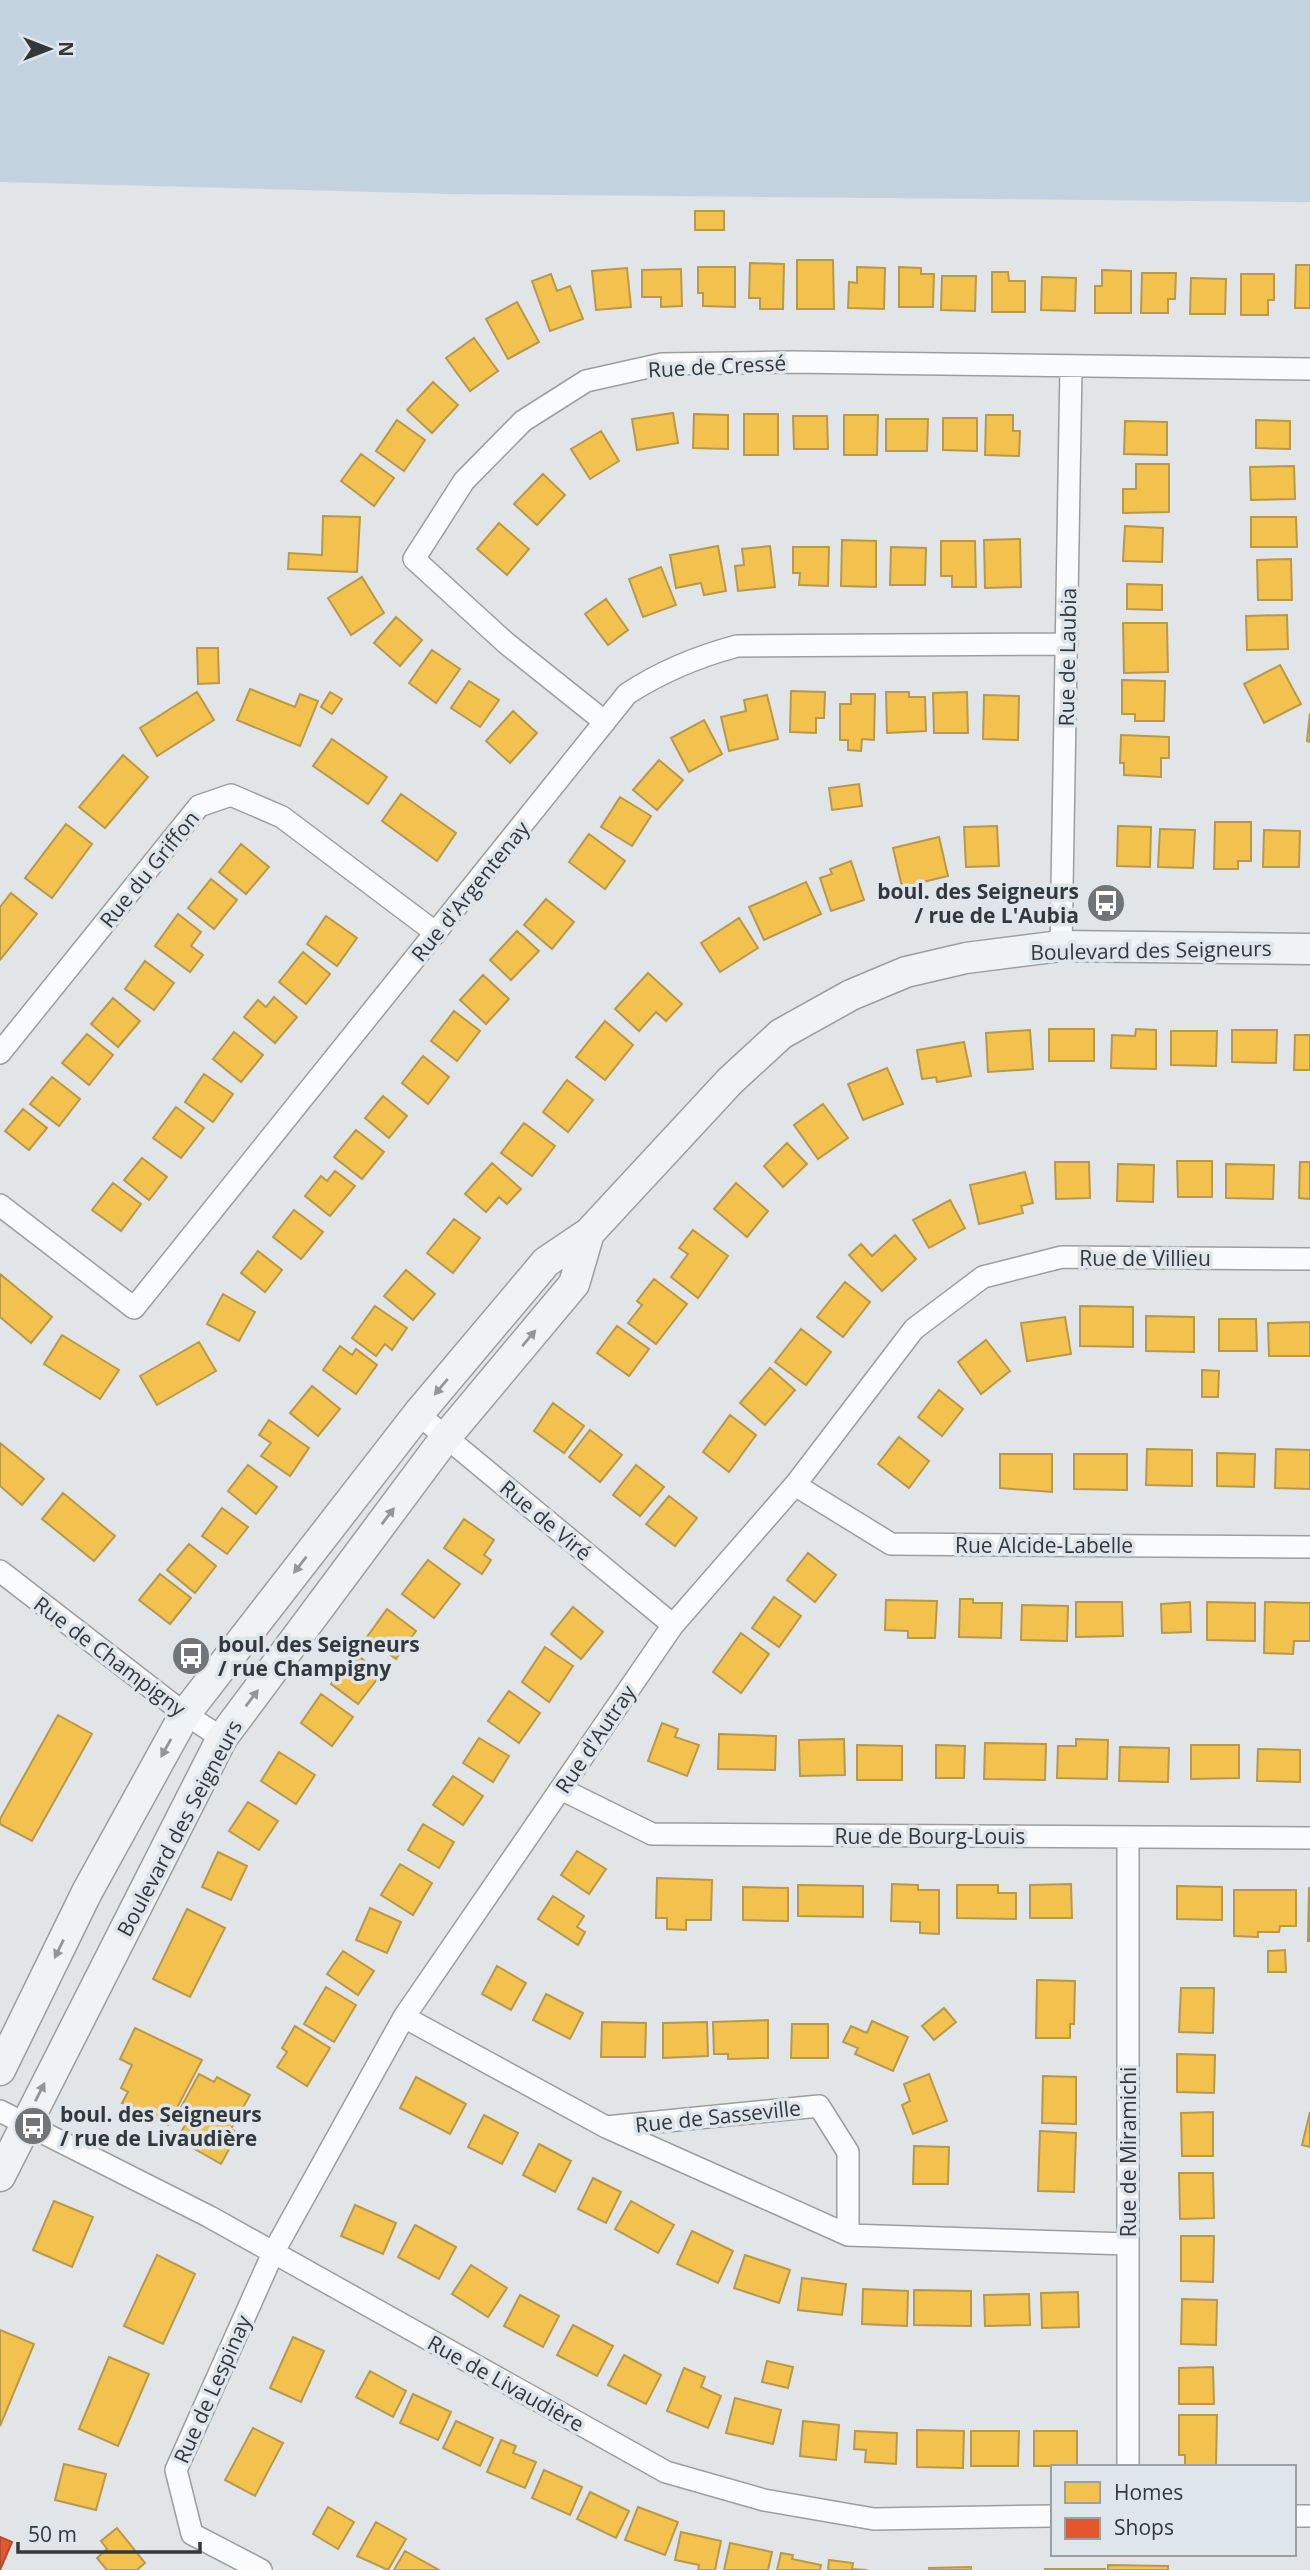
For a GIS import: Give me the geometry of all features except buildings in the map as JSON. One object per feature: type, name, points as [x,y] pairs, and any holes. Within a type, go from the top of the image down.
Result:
[{"type":"street","name":"Rue de Cressé","points":[[605,722],[506,643],[414,559],[464,481],[523,421],[586,382],[662,364],[791,362],[1310,369]]},
{"type":"street","name":"Rue de Laubia","points":[[1061,946],[1071,367]]},
{"type":"street","name":"Rue d'Argentenay","points":[[0,1205],[134,1308],[627,694],[656,675],[687,660],[737,646],[1067,644]]},
{"type":"street","name":"Rue du Griffon","points":[[0,1053],[200,806],[231,795],[282,817],[436,933]]},
{"type":"street","name":"Boulevard des Seigneurs","points":[[0,2070],[87,1892],[184,1714],[418,1414],[546,1262],[589,1233],[730,1081],[781,1034],[851,995],[906,972],[966,958],[1061,946],[1310,949]]},
{"type":"street","name":"Boulevard des Seigneurs","points":[[0,2176],[12,2117],[222,1738],[446,1437],[575,1284],[589,1233]]},
{"type":"street","name":"Rue de Villieu","points":[[984,1278],[1062,1257],[1310,1259]]},
{"type":"street","name":"Rue d'Autray","points":[[273,2253],[404,2017],[673,1625],[795,1485],[914,1329],[984,1278]]},
{"type":"street","name":"Rue de Viré","points":[[418,1414],[673,1625]]},
{"type":"street","name":"Rue Alcide-Labelle","points":[[795,1485],[891,1544],[1310,1547]]},
{"type":"street","name":"Rue de Champigny","points":[[0,1571],[184,1714],[222,1738]]},
{"type":"street","name":"Rue de Bourg-Louis","points":[[561,1789],[652,1833],[1310,1838]]},
{"type":"street","name":"Rue de Miramichi","points":[[1128,1837],[1128,2465]]},
{"type":"street","name":"Rue de Sasseville","points":[[404,2017],[606,2127],[848,2235],[1128,2244]]},
{"type":"street","name":"Rue de Sasseville","points":[[606,2127],[819,2106],[848,2152],[848,2235]]},
{"type":"street","name":"Rue de Livaudière","points":[[12,2117],[210,2217],[666,2472],[764,2500],[874,2519],[1051,2516]]},
{"type":"street","name":"Rue de Lespinay","points":[[261,2570],[192,2534],[176,2470],[273,2253]]},
{"type":"shaded area","points":[[0,0],[1310,0],[1310,202],[450,194],[0,182]]},
{"type":"place","name":"boul. des Seigneurs / rue de L'Aubia","points":[[1106,903]]},
{"type":"place","name":"boul. des Seigneurs / rue Champigny","points":[[191,1656]]},
{"type":"place","name":"boul. des Seigneurs / rue de Livaudière","points":[[33,2126]]}]
